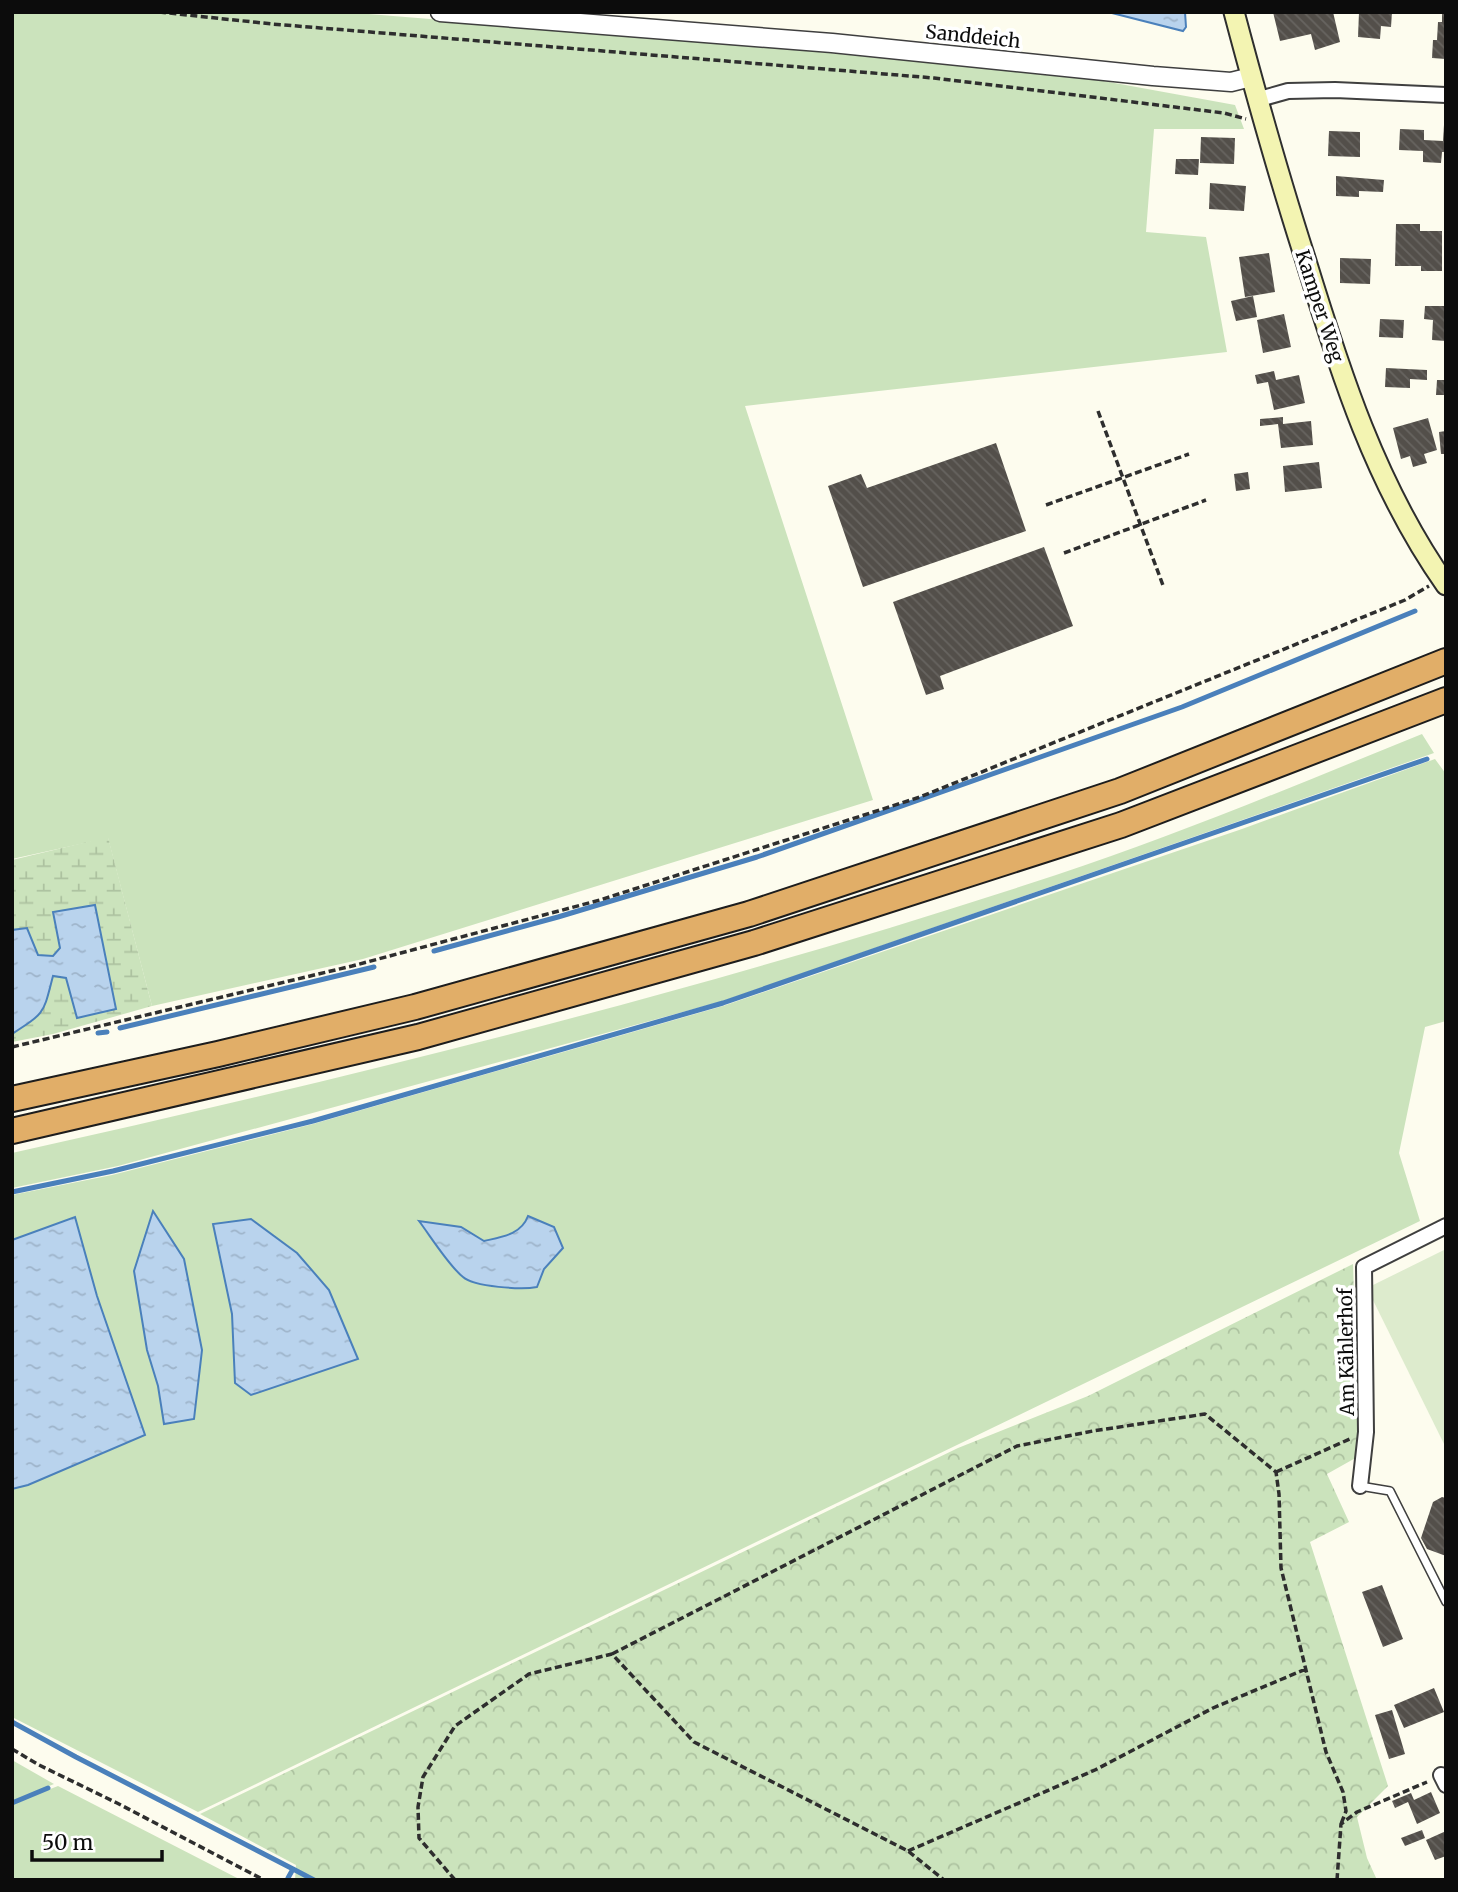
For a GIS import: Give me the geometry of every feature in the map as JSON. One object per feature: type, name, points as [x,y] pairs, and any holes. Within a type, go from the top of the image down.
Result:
[{"type":"highway","points":[[12,1099],[415,1007],[749,914],[1120,791],[1446,661]]},
{"type":"highway","points":[[12,1131],[418,1037],[754,943],[1121,825],[1446,700]]},
{"type":"main road","name":"Kamper Weg","points":[[1234,12],[1262,121],[1314,291],[1359,424],[1382,477],[1443,582]]},
{"type":"street","name":"Sanddeich","points":[[440,12],[832,43],[1153,76],[1231,82],[1251,77]]},
{"type":"street","points":[[1256,100],[1288,91],[1446,95]]},
{"type":"street","name":"Am Kählerhof","points":[[1360,1486],[1366,1432],[1364,1267],[1446,1226]]},
{"type":"lane","points":[[1360,1486],[1390,1491],[1446,1602]]},
{"type":"path","points":[[159,12],[272,24],[934,78],[1224,113],[1262,121]]},
{"type":"path","points":[[1098,411],[1164,588]]},
{"type":"path","points":[[1046,505],[1189,454]]},
{"type":"path","points":[[1064,553],[1206,500]]},
{"type":"path","points":[[12,1047],[352,966],[600,900],[920,797],[1405,600],[1443,582]]},
{"type":"path","points":[[455,1880],[419,1838],[418,1807],[423,1777],[455,1726],[529,1674],[612,1654],[1017,1446],[1205,1414],[1276,1472],[1281,1568],[1326,1752],[1343,1792],[1346,1811],[1341,1824],[1337,1880]]},
{"type":"path","points":[[1276,1472],[1366,1432]]},
{"type":"path","points":[[612,1654],[694,1742],[908,1851],[944,1880]]},
{"type":"path","points":[[908,1851],[1095,1770],[1213,1708],[1306,1669]]},
{"type":"path","points":[[12,1749],[38,1765],[117,1802],[264,1880]]},
{"type":"path","points":[[1341,1824],[1357,1812],[1443,1780]]},
{"type":"green space","points":[[12,12],[344,12],[725,43],[1087,78],[1235,105],[1244,129],[1154,129],[1146,232],[1206,237],[1227,352],[745,406],[873,800],[363,959],[152,1006],[108,838],[12,859]]},
{"type":"green space","points":[[1422,734],[1434,753],[723,1001],[118,1166],[12,1188],[12,1153],[406,1061],[798,955],[1056,875],[1148,843]]},
{"type":"green space","points":[[1435,759],[1446,774],[1446,1021],[1425,1027],[1399,1153],[1420,1221],[198,1812],[12,1717],[12,1489],[28,1485],[97,1296],[75,1217],[12,1240],[12,1195],[112,1175],[313,1124],[723,1006],[1242,829]],"holes":[[[528,1217],[562,1248],[544,1269],[537,1287],[521,1289],[490,1286],[465,1279],[448,1262],[420,1222],[461,1227],[484,1241],[515,1231]],[[251,1219],[235,1383],[232,1314],[213,1224]],[[134,1271],[194,1419],[164,1424],[158,1386],[147,1350]]]},
{"type":"green space","points":[[108,837],[152,1006],[53,1034],[12,1042],[12,1034],[41,1011],[52,976],[66,978],[60,948],[53,956],[38,955],[27,928],[12,930],[12,860]]},
{"type":"green space","points":[[1446,1249],[1446,1448],[1367,1288]]},
{"type":"green space","points":[[1353,1264],[1359,1456],[1327,1474],[1349,1522],[1310,1542],[1388,1786],[1357,1817],[1367,1858],[1377,1880],[295,1880],[296,1865],[200,1814],[958,1448],[1088,1396]]},
{"type":"green space","points":[[12,1760],[54,1784],[12,1801]]},
{"type":"green space","points":[[58,1786],[241,1880],[12,1880],[12,1804]]},
{"type":"water","points":[[1108,12],[1185,12],[1186,27],[1183,31]]},
{"type":"water","points":[[95,905],[116,1009],[77,1018],[66,978],[53,976],[42,1011],[12,1034],[12,930],[27,928],[38,955],[53,956],[60,948],[53,912]]},
{"type":"water","points":[[153,1211],[184,1259],[202,1350],[194,1419],[164,1424],[158,1386],[147,1350],[134,1271]]},
{"type":"water","points":[[528,1216],[554,1227],[563,1248],[544,1269],[537,1287],[530,1288],[487,1285],[463,1277],[446,1259],[419,1221],[461,1227],[484,1241],[515,1231]]},
{"type":"water","points":[[75,1217],[97,1296],[145,1435],[28,1485],[12,1489],[12,1240]]},
{"type":"water","points":[[251,1219],[297,1253],[329,1290],[358,1359],[251,1395],[235,1383],[232,1314],[213,1224]]},
{"type":"building","points":[[1273,12],[1333,12],[1340,42],[1315,50],[1311,34],[1280,41]]},
{"type":"building","points":[[1359,12],[1392,12],[1391,27],[1381,26],[1380,39],[1358,37]]},
{"type":"building","points":[[1442,12],[1446,12],[1446,59],[1432,58],[1433,40],[1437,40],[1438,22],[1442,22]]},
{"type":"building","points":[[1444,125],[1446,152],[1442,152],[1441,163],[1423,162],[1423,151],[1399,150],[1400,129],[1424,130],[1424,140],[1443,141]]},
{"type":"building","points":[[1329,131],[1360,132],[1360,157],[1328,156]]},
{"type":"building","points":[[1201,137],[1235,138],[1234,164],[1200,163]]},
{"type":"building","points":[[1176,159],[1199,159],[1198,175],[1175,174]]},
{"type":"building","points":[[1336,176],[1384,180],[1383,192],[1359,191],[1359,197],[1336,196]]},
{"type":"building","points":[[1210,183],[1246,186],[1244,211],[1209,209]]},
{"type":"building","points":[[1396,224],[1420,224],[1420,231],[1442,231],[1442,271],[1421,271],[1421,266],[1395,266]]},
{"type":"building","points":[[1269,253],[1275,292],[1245,297],[1239,257]]},
{"type":"building","points":[[1340,258],[1371,259],[1370,284],[1340,283]]},
{"type":"building","points":[[1253,296],[1257,317],[1236,321],[1231,301]]},
{"type":"building","points":[[1425,306],[1446,306],[1446,341],[1432,340],[1433,320],[1424,319]]},
{"type":"building","points":[[1284,314],[1291,347],[1263,353],[1257,320]]},
{"type":"building","points":[[1380,319],[1404,320],[1403,338],[1379,337]]},
{"type":"building","points":[[1386,368],[1427,370],[1427,380],[1410,379],[1410,388],[1385,387]]},
{"type":"building","points":[[1274,371],[1276,380],[1299,375],[1305,403],[1274,410],[1268,382],[1257,384],[1255,375]]},
{"type":"building","points":[[1437,380],[1446,380],[1446,395],[1436,395]]},
{"type":"building","points":[[1283,417],[1283,424],[1311,421],[1313,445],[1281,448],[1278,424],[1260,426],[1260,419]]},
{"type":"building","points":[[1428,418],[1437,450],[1424,454],[1427,463],[1413,467],[1410,456],[1401,459],[1393,428]]},
{"type":"building","points":[[1446,431],[1446,454],[1441,454],[1439,432]]},
{"type":"building","points":[[996,443],[1026,531],[863,587],[828,486],[861,474],[867,488]]},
{"type":"building","points":[[1319,462],[1322,488],[1285,492],[1283,466]]},
{"type":"building","points":[[1248,472],[1250,489],[1236,491],[1234,474]]},
{"type":"building","points":[[1044,547],[1073,626],[940,676],[944,689],[926,695],[893,602]]},
{"type":"building","points":[[1442,1497],[1446,1498],[1446,1556],[1427,1549],[1421,1538],[1433,1502]]},
{"type":"building","points":[[1382,1585],[1403,1639],[1383,1647],[1362,1592]]},
{"type":"building","points":[[1434,1688],[1444,1712],[1404,1728],[1394,1705]]},
{"type":"building","points":[[1392,1710],[1405,1754],[1389,1759],[1375,1715]]},
{"type":"building","points":[[1431,1792],[1440,1813],[1417,1824],[1408,1802],[1395,1808],[1392,1801],[1411,1793],[1414,1800]]},
{"type":"building","points":[[1422,1830],[1425,1838],[1405,1846],[1401,1838]]},
{"type":"building","points":[[1446,1831],[1446,1856],[1435,1860],[1426,1840]]},
{"type":"waterway","points":[[434,951],[757,857],[1182,707],[1415,611]]},
{"type":"waterway","points":[[12,1192],[113,1171],[313,1121],[723,1003],[1427,759]]},
{"type":"waterway","points":[[120,1028],[374,967]]},
{"type":"waterway","points":[[98,1033],[107,1032]]},
{"type":"waterway","points":[[12,1722],[293,1869],[288,1878]]},
{"type":"waterway","points":[[12,1803],[48,1788]]},
{"type":"waterway","points":[[293,1869],[314,1880]]}]
